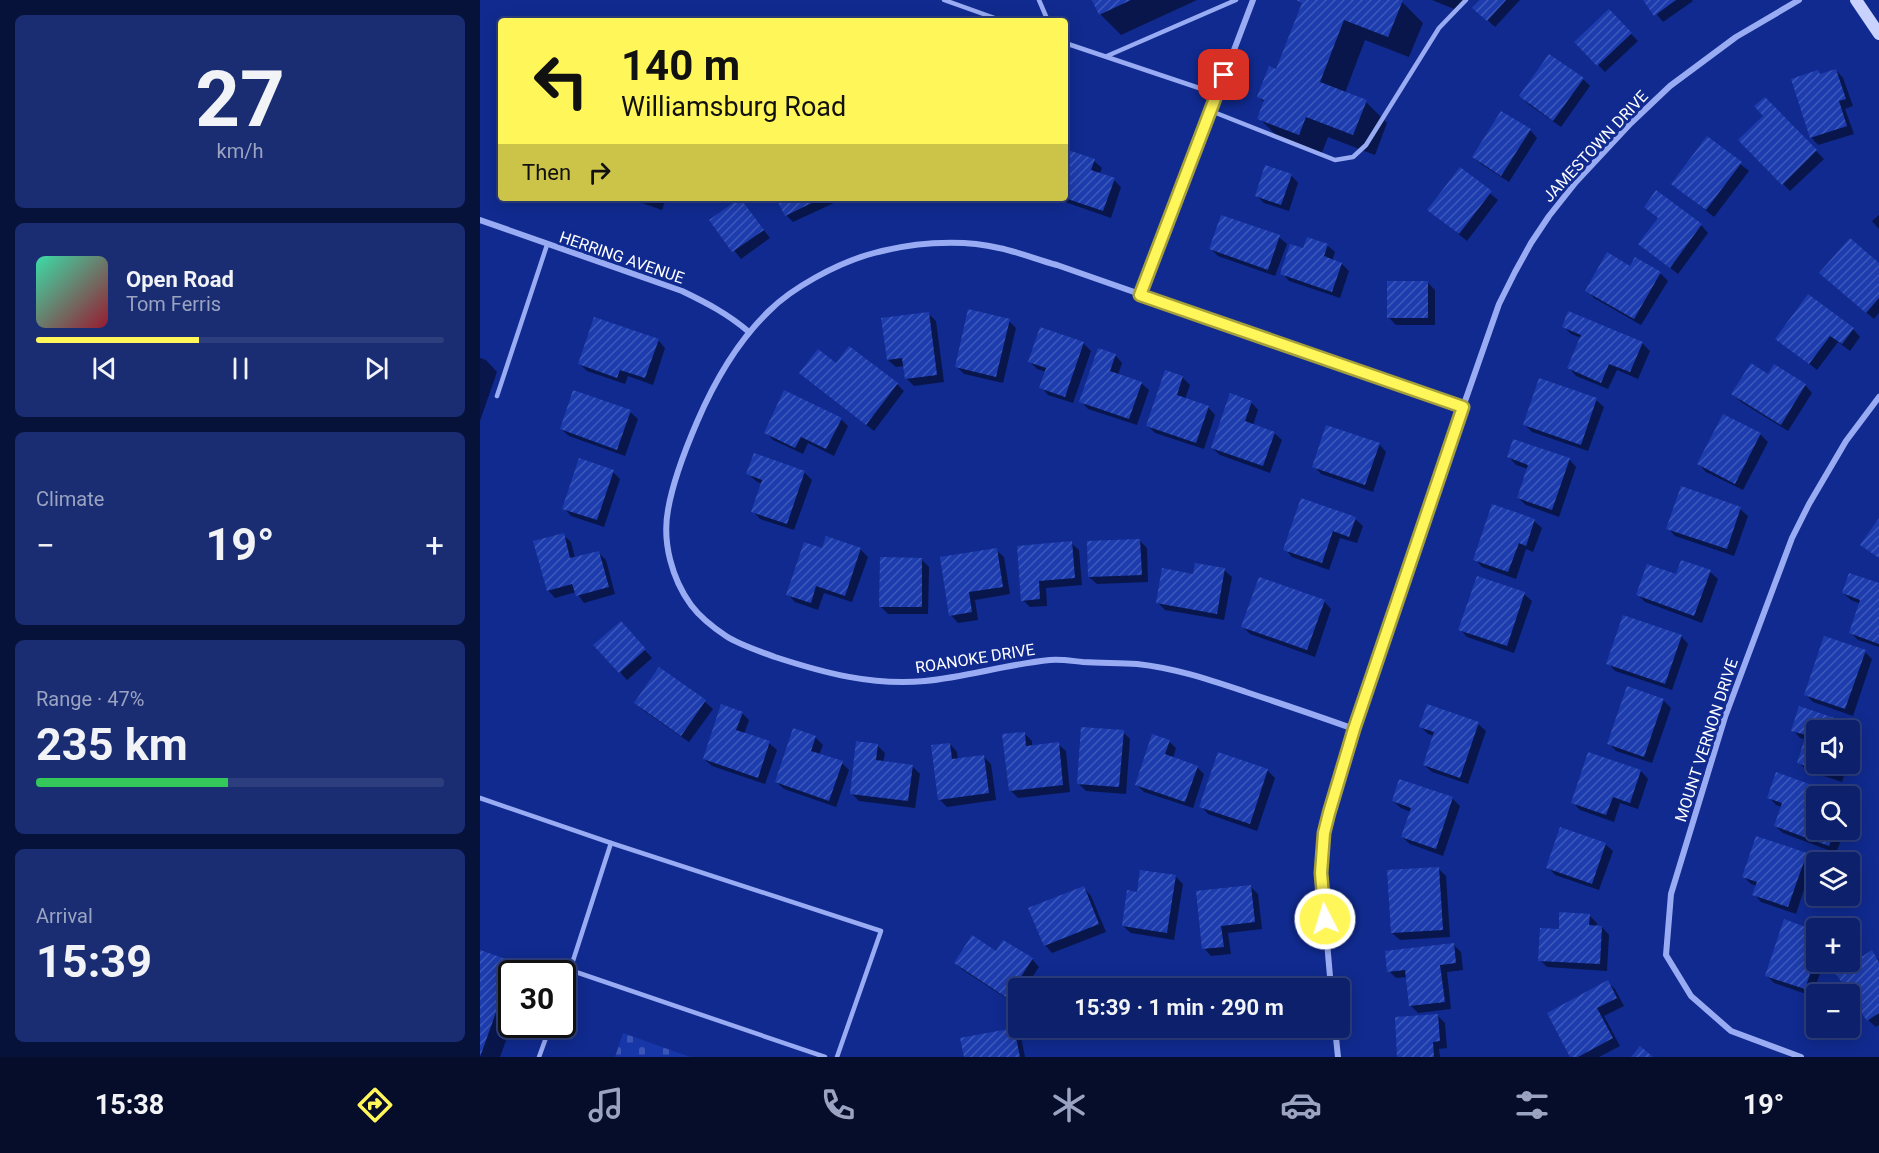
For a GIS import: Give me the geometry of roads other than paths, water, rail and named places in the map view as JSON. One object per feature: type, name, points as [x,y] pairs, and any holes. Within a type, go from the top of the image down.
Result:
[{"type":"street","points":[[1140,295],[1253,0]]},
{"type":"street","name":"JAMESTOWN DRIVE","points":[[1330,978],[1321,873],[1329,813],[1354,729],[1499,304],[1515,272],[1549,216],[1576,182],[1630,123],[1670,86],[1736,37],[1799,0]]},
{"type":"street","points":[[1856,0],[1879,34]]},
{"type":"street","name":"HERRING AVENUE","points":[[480,220],[682,291],[712,305],[749,332]]},
{"type":"street","name":"ROANOKE DRIVE","points":[[1354,729],[1207,679],[1177,670],[1148,666],[1052,660],[926,681],[880,682],[837,675],[759,651],[728,637],[705,620],[691,605],[678,581],[669,556],[666,531],[667,512],[687,444],[711,389],[730,358],[749,332],[772,308],[828,271],[866,255],[902,247],[935,244],[998,247],[1057,265],[1463,407]]},
{"type":"street","name":"MOUNT VERNON DRIVE","points":[[1801,1057],[1792,1056],[1731,1031],[1690,996],[1666,955],[1671,894],[1725,717],[1792,538],[1846,441],[1879,397]]},
{"type":"street","points":[[1336,1038],[1338,1057]]},
{"type":"lane","points":[[944,0],[995,18]]},
{"type":"lane","points":[[1039,0],[1047,18]]},
{"type":"lane","points":[[1106,57],[1236,0]]},
{"type":"lane","points":[[1211,111],[1335,160],[1353,158],[1366,145],[1439,28],[1466,0]]},
{"type":"lane","points":[[1068,44],[1217,94]]},
{"type":"lane","points":[[497,396],[547,245]]},
{"type":"lane","points":[[480,798],[881,931],[837,1057]]},
{"type":"lane","points":[[573,960],[611,843]]},
{"type":"lane","points":[[576,972],[825,1057]]},
{"type":"lane","points":[[539,1057],[545,1038]]}]
